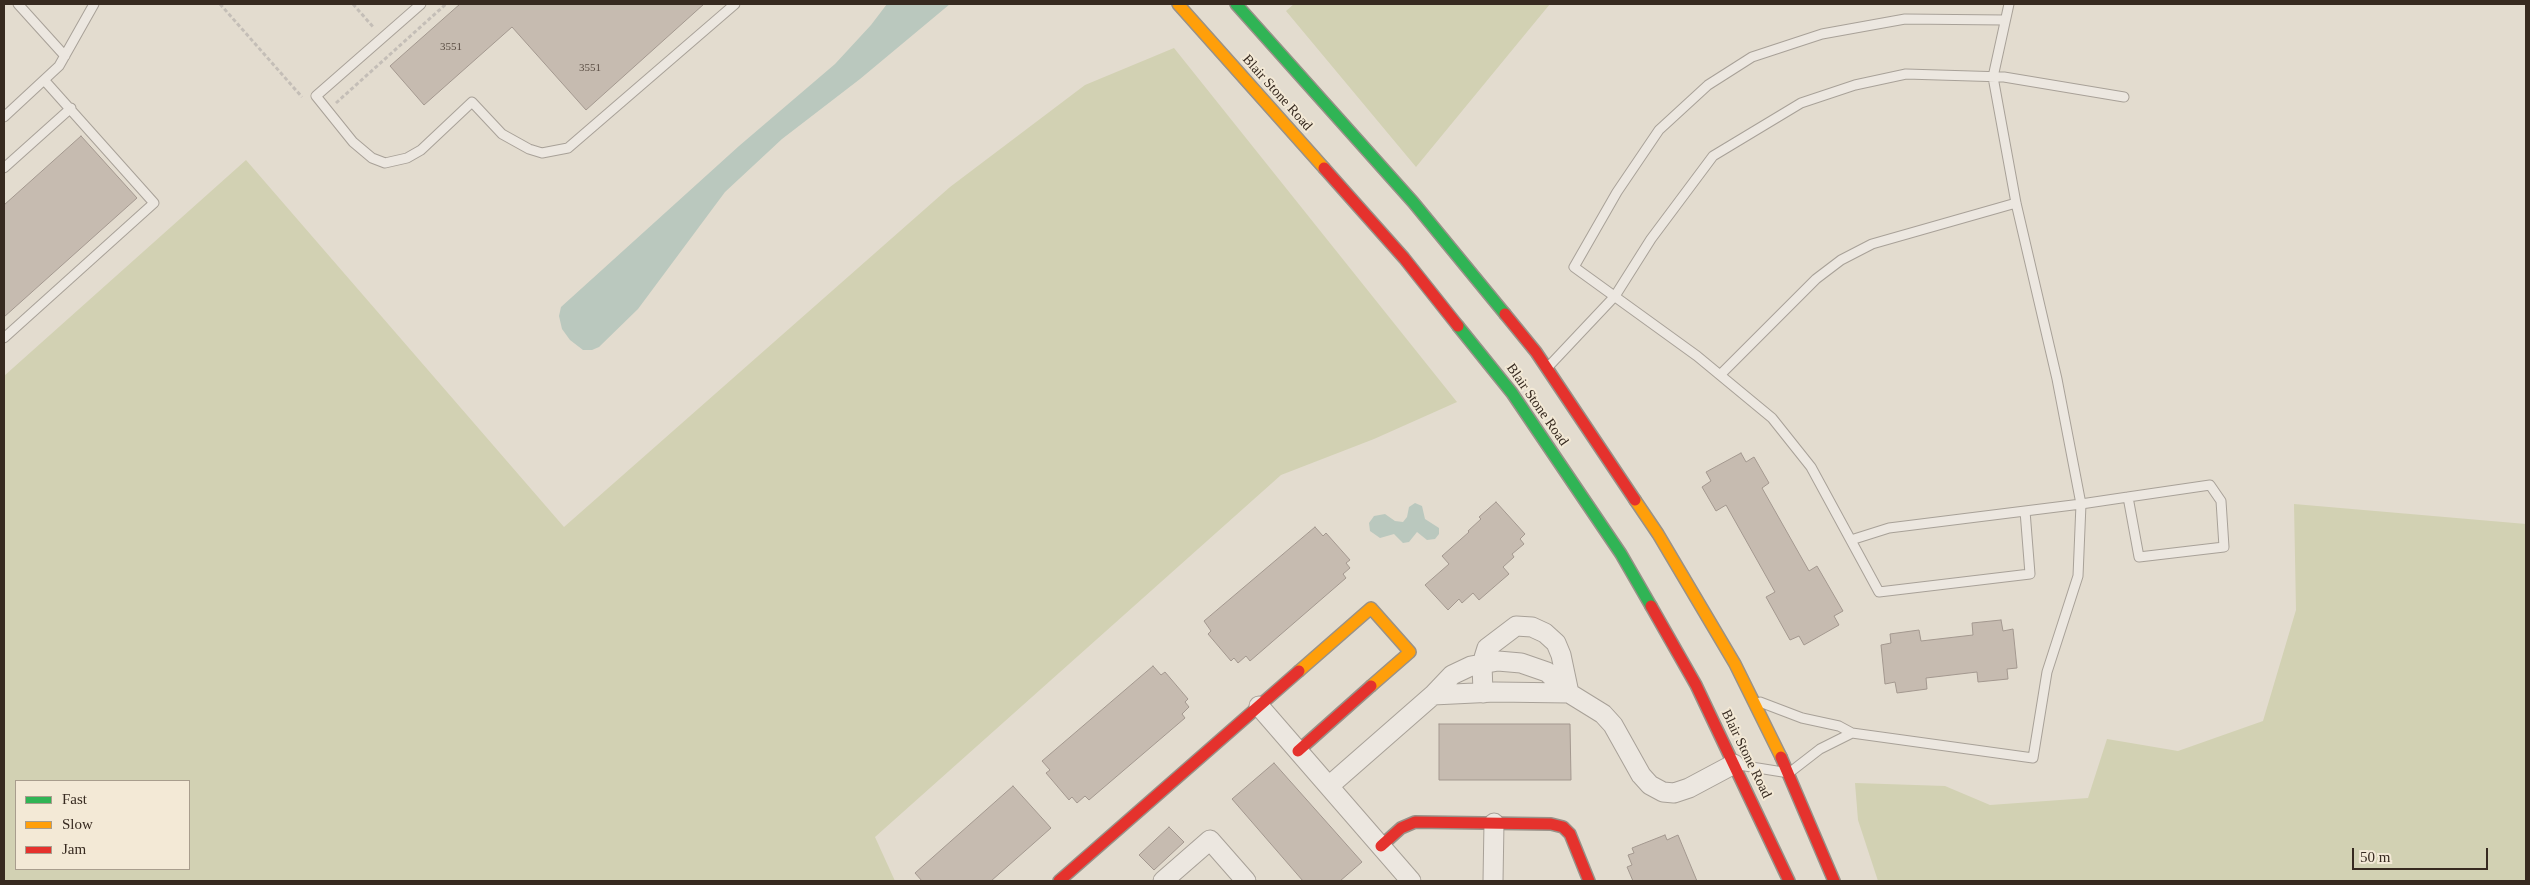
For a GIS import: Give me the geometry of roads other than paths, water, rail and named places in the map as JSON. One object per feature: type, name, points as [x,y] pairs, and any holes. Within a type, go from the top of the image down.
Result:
[{"type":"main road","name":"Blair Stone Road","points":[[1178,4],[1404,258],[1512,393],[1621,554],[1696,685],[1789,881]]},
{"type":"main road","name":"Blair Stone Road","points":[[1236,4],[1413,202],[1547,368],[1658,534],[1735,664],[1789,773],[1834,881]]},
{"type":"main road","points":[[1071,877],[1259,706],[1371,608],[1410,652],[1298,752]]},
{"type":"main road","points":[[1381,846],[1401,828],[1415,822],[1552,824],[1563,827],[1570,834],[1589,881]]},
{"type":"street","points":[[1484,692],[1482,664],[1488,648],[1502,634],[1516,626],[1532,628],[1545,633],[1556,643],[1562,654],[1569,693]]},
{"type":"street","points":[[1329,786],[1433,696],[1452,675],[1482,664],[1498,661],[1520,664],[1547,672],[1569,693],[1603,714],[1613,726],[1641,775],[1650,785],[1663,792],[1674,793],[1689,788],[1734,764]]},
{"type":"street","points":[[1433,696],[1484,692],[1569,693]]},
{"type":"street","points":[[1259,706],[1412,881]]},
{"type":"street","points":[[1493,881],[1494,823]]},
{"type":"street","points":[[1163,881],[1210,840],[1246,881]]},
{"type":"lane","points":[[18,4],[65,56]]},
{"type":"lane","points":[[4,118],[45,81],[65,56],[94,4]]},
{"type":"lane","points":[[420,4],[316,96],[353,142],[372,158],[385,163],[407,158],[421,150],[472,102],[502,134],[529,149],[542,152],[568,148],[735,4]]},
{"type":"lane","points":[[1752,699],[1802,718],[1839,726],[1852,734],[2034,758],[2047,672],[2078,576],[2081,504],[2057,379],[2016,203],[1993,77],[2009,4]]},
{"type":"lane","points":[[2004,20],[1905,19],[1822,34],[1752,57],[1708,85],[1659,130],[1617,192],[1574,267],[1720,375],[1772,418],[1812,467],[1879,592],[2030,574],[2025,511]]},
{"type":"lane","points":[[1547,368],[1615,296],[1651,239],[1692,181],[1713,156],[1743,136],[1802,103],[1855,85],[1906,74],[1993,77],[2124,97]]},
{"type":"lane","points":[[4,338],[154,203],[72,108],[45,81]]},
{"type":"lane","points":[[4,168],[72,108]]},
{"type":"lane","points":[[1720,375],[1816,279],[1841,260],[1872,244],[2016,203]]},
{"type":"lane","points":[[1851,540],[1889,528],[2081,504],[2128,497],[2210,485],[2221,501],[2224,547],[2139,557],[2128,497]]},
{"type":"lane","points":[[1734,764],[1789,773],[1820,749],[1852,734]]}]
